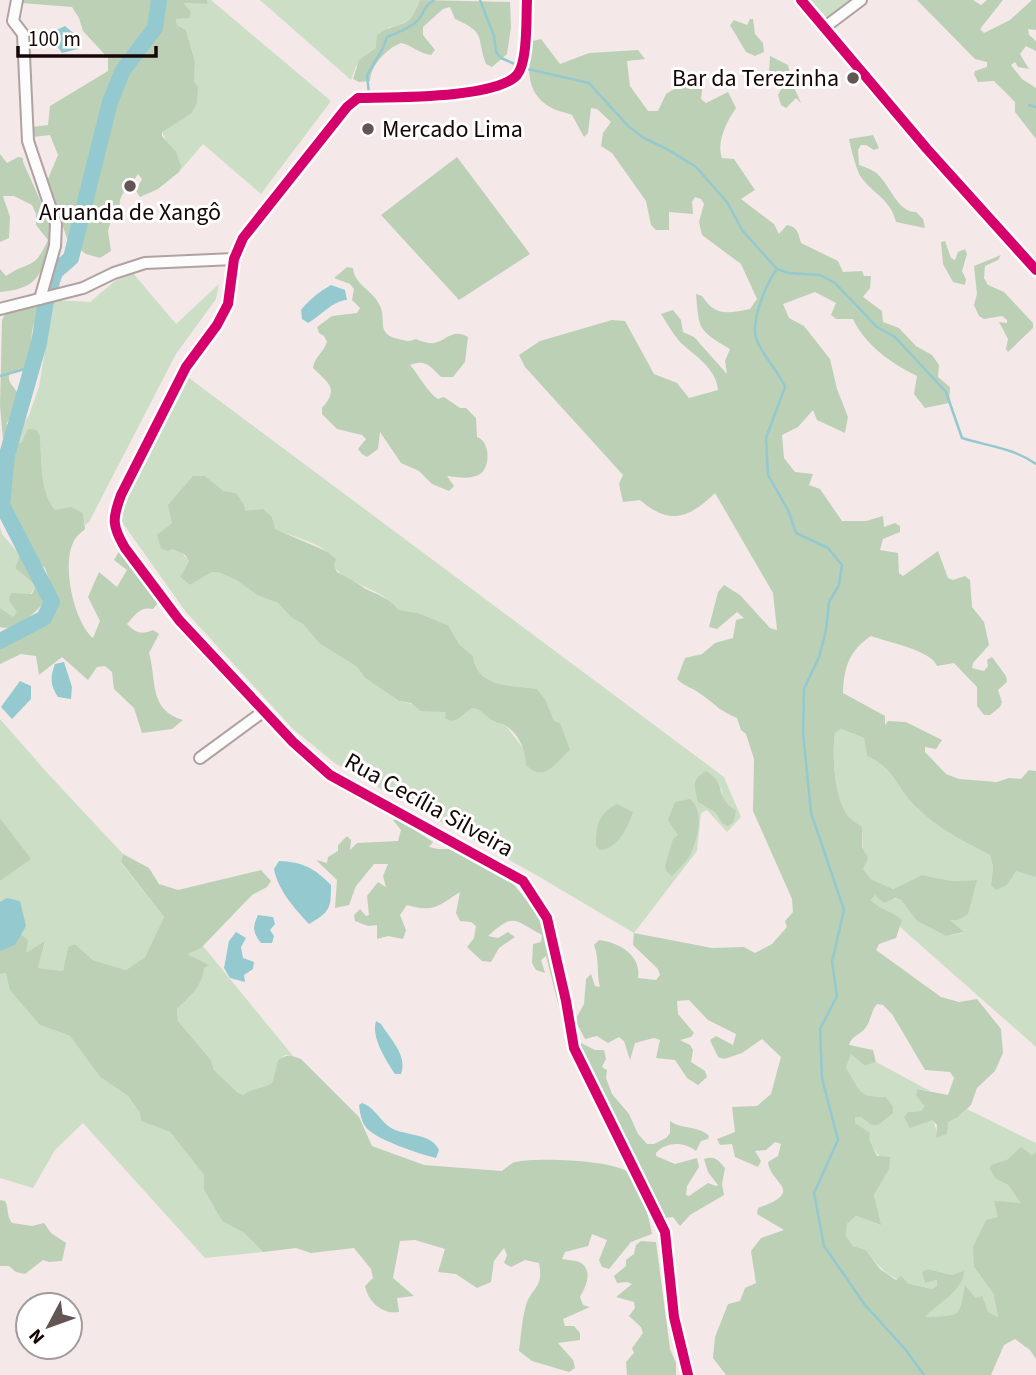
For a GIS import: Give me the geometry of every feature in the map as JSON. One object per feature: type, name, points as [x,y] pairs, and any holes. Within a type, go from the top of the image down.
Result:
[{"type":"street","points":[[17,0],[13,21],[23,34],[28,141],[56,224],[55,246],[44,298]]},
{"type":"street","name":"Rua Cecília Silveira","points":[[527,0],[523,59],[517,74],[499,86],[452,94],[358,99],[346,107],[243,237],[234,259],[228,304],[217,325],[186,367],[112,517],[117,536],[178,620],[264,712],[330,775],[523,881],[547,918],[574,1048],[666,1232],[674,1317],[688,1375]]},
{"type":"street","points":[[801,0],[927,149],[1036,271]]},
{"type":"street","points":[[825,27],[861,0]]},
{"type":"street","points":[[0,309],[83,288],[114,273],[145,263],[234,259]]},
{"type":"street","points":[[200,758],[264,712]]},
{"type":"green space","points":[[22,0],[207,0],[208,4],[183,3],[191,12],[189,18],[176,19],[177,25],[186,30],[195,62],[194,82],[198,87],[197,103],[191,114],[162,132],[162,136],[176,152],[181,166],[179,172],[158,189],[140,197],[136,191],[142,179],[138,174],[122,195],[121,209],[112,217],[108,231],[111,251],[100,258],[86,254],[68,241],[47,181],[58,155],[50,135],[33,137],[32,127],[48,125],[50,106],[108,71],[108,58],[83,31],[72,7],[21,3]]},
{"type":"green space","points":[[207,0],[211,0],[331,101],[261,194],[203,144],[179,172],[177,155],[162,131],[191,114],[195,62],[186,30],[177,25],[176,19],[182,3],[208,4]]},
{"type":"green space","points":[[260,0],[420,0],[409,19],[389,27],[376,48],[356,66],[351,80]]},
{"type":"green space","points":[[420,0],[510,2],[511,27],[507,54],[492,67],[486,64],[476,32],[455,19],[450,7],[443,9],[423,27],[423,35],[435,50],[431,55],[401,43],[380,58],[370,81],[359,82],[353,79],[359,60],[376,48],[377,35],[407,21]]},
{"type":"green space","points":[[810,0],[850,0],[827,18]]},
{"type":"green space","points":[[917,0],[973,0],[981,5],[987,0],[1003,0],[980,29],[984,33],[1010,20],[1032,0],[1036,0],[1036,30],[1028,29],[1029,35],[1036,41],[1036,51],[1026,46],[1020,54],[1029,69],[1018,67],[1015,62],[1011,65],[1022,79],[1036,88],[1036,139],[1015,112],[1015,102],[994,81],[978,82],[975,71],[987,67],[987,62],[975,59]]},
{"type":"green space","points":[[750,19],[753,19],[755,34],[763,43],[764,52],[755,56],[746,52],[730,25],[734,20],[747,25]]},
{"type":"green space","points":[[541,39],[560,64],[589,53],[638,50],[645,59],[627,61],[630,86],[648,111],[658,111],[666,94],[693,77],[699,77],[703,82],[701,99],[706,103],[728,92],[736,108],[721,139],[722,158],[734,159],[755,190],[741,199],[774,224],[779,234],[787,225],[793,227],[801,243],[838,261],[843,272],[862,271],[864,276],[871,276],[870,288],[863,297],[882,311],[883,322],[899,328],[916,346],[932,355],[939,365],[938,377],[950,387],[949,403],[925,408],[914,394],[917,376],[880,353],[858,329],[853,319],[836,319],[831,315],[836,303],[815,292],[783,304],[789,318],[804,326],[830,359],[837,389],[848,417],[845,433],[817,420],[813,410],[798,427],[782,435],[784,458],[795,472],[813,474],[809,485],[820,489],[842,521],[866,521],[883,516],[884,527],[895,523],[900,526],[900,532],[883,539],[880,550],[898,553],[899,573],[903,576],[938,551],[948,578],[953,580],[965,576],[970,580],[972,607],[984,622],[989,645],[973,663],[972,668],[984,671],[988,666],[987,660],[992,657],[1006,676],[1007,682],[998,690],[1002,702],[1000,707],[990,715],[984,715],[977,706],[977,687],[954,663],[937,666],[933,660],[918,651],[871,636],[857,648],[849,660],[843,693],[885,716],[885,725],[888,721],[906,722],[942,740],[936,749],[925,747],[925,752],[946,774],[959,779],[997,782],[1009,778],[1021,779],[1029,770],[1036,771],[1036,877],[1016,871],[1007,885],[996,890],[991,885],[993,867],[990,855],[951,834],[924,815],[909,800],[890,773],[867,756],[864,738],[841,729],[835,733],[834,764],[837,788],[848,816],[862,827],[862,847],[868,858],[863,869],[871,879],[893,889],[922,875],[952,881],[977,880],[968,914],[958,920],[950,920],[964,932],[946,936],[917,921],[901,900],[895,898],[884,903],[875,895],[871,900],[874,903],[902,920],[896,938],[879,944],[876,950],[941,997],[959,1002],[977,999],[1001,1029],[1003,1053],[995,1071],[977,1088],[971,1105],[948,1122],[947,1134],[936,1138],[937,1125],[932,1120],[910,1128],[904,1117],[908,1112],[921,1111],[924,1106],[916,1095],[917,1089],[948,1095],[954,1078],[950,1072],[925,1070],[892,1014],[883,1005],[877,1004],[866,1027],[849,1045],[873,1050],[876,1062],[865,1066],[851,1054],[846,1068],[861,1091],[870,1096],[886,1097],[893,1107],[893,1113],[878,1125],[871,1125],[861,1117],[855,1117],[855,1123],[870,1133],[869,1139],[877,1156],[890,1157],[889,1169],[874,1195],[881,1225],[856,1216],[847,1224],[846,1236],[853,1246],[866,1250],[880,1269],[896,1280],[901,1276],[908,1283],[932,1289],[937,1286],[937,1280],[925,1283],[922,1272],[928,1269],[952,1275],[964,1271],[955,1291],[925,1317],[956,1313],[965,1285],[976,1298],[982,1296],[988,1312],[998,1317],[993,1293],[974,1267],[973,1247],[986,1220],[998,1217],[994,1201],[1021,1203],[1008,1185],[996,1179],[990,1169],[991,1165],[1008,1159],[1021,1147],[1032,1155],[1036,1152],[1036,1359],[1030,1350],[1015,1339],[1004,1345],[991,1375],[726,1375],[713,1358],[715,1337],[728,1304],[740,1301],[745,1288],[756,1283],[751,1251],[761,1238],[784,1230],[757,1214],[758,1208],[781,1197],[783,1192],[768,1162],[778,1156],[781,1144],[775,1142],[766,1150],[755,1151],[761,1161],[758,1167],[735,1157],[732,1144],[720,1145],[717,1139],[735,1132],[732,1107],[757,1106],[771,1094],[781,1057],[762,1039],[742,1053],[724,1059],[718,1057],[710,1040],[716,1036],[733,1045],[736,1034],[708,1020],[689,1000],[677,1001],[678,1014],[694,1033],[691,1037],[680,1040],[690,1045],[693,1050],[691,1062],[705,1071],[707,1077],[698,1085],[687,1078],[675,1060],[656,1058],[660,1040],[654,1038],[635,1043],[630,1060],[624,1041],[619,1037],[608,1043],[597,1036],[585,1039],[575,1020],[584,1004],[586,979],[591,974],[595,986],[600,987],[594,945],[599,940],[627,951],[636,963],[638,978],[656,980],[660,975],[658,969],[633,945],[634,933],[712,948],[744,947],[755,953],[772,944],[787,927],[785,921],[793,912],[792,899],[753,811],[754,759],[746,734],[741,730],[737,718],[677,679],[685,658],[702,654],[715,643],[733,638],[736,620],[744,618],[737,612],[717,629],[709,627],[718,592],[724,585],[740,595],[770,628],[777,630],[773,593],[715,493],[697,508],[679,516],[661,513],[640,500],[623,502],[619,484],[623,475],[525,367],[519,355],[540,341],[612,320],[625,321],[654,374],[677,383],[689,398],[718,390],[717,382],[704,363],[677,339],[661,314],[673,310],[681,320],[683,332],[694,337],[727,374],[725,361],[730,349],[702,328],[696,294],[723,312],[750,309],[757,299],[741,264],[702,235],[699,222],[704,204],[701,199],[695,197],[692,202],[693,214],[669,212],[669,230],[656,230],[651,225],[646,201],[612,153],[601,146],[603,133],[611,122],[597,109],[591,108],[588,133],[584,137],[572,115],[555,110],[536,94],[529,69],[533,41]]},
{"type":"green space","points":[[770,56],[788,65],[801,103],[796,98],[786,108],[781,105],[778,95],[784,84],[769,72]]},
{"type":"green space","points":[[873,135],[879,148],[874,150],[861,145],[858,150],[859,165],[880,177],[903,207],[916,212],[923,219],[925,228],[896,222],[890,207],[859,174],[849,139]]},
{"type":"green space","points":[[0,154],[7,163],[18,157],[23,158],[53,233],[47,257],[36,279],[18,289],[0,292],[0,269],[6,276],[31,264],[39,257],[48,240],[36,225],[36,214],[32,205],[14,196],[3,196],[10,217],[9,238],[0,242]]},
{"type":"green space","points":[[457,157],[530,254],[459,300],[381,215]]},
{"type":"green space","points":[[945,241],[951,258],[955,260],[958,252],[965,249],[967,254],[962,271],[966,279],[965,285],[953,282],[943,264],[941,242]]},
{"type":"green space","points":[[1001,255],[998,260],[985,266],[984,278],[988,285],[1004,292],[1033,323],[1033,328],[1008,352],[1008,339],[999,322],[1007,323],[1007,320],[1002,316],[984,319],[979,316],[974,305],[977,294],[974,266]]},
{"type":"green space","points":[[347,267],[353,268],[356,278],[376,299],[384,330],[391,337],[432,343],[454,334],[468,337],[465,362],[453,377],[441,377],[424,363],[410,365],[438,399],[444,397],[460,408],[466,408],[476,418],[477,437],[487,449],[484,471],[472,477],[447,476],[454,486],[449,491],[432,484],[419,471],[401,463],[380,432],[378,449],[367,457],[358,449],[366,439],[362,435],[337,429],[322,414],[322,408],[331,391],[327,382],[313,368],[327,342],[317,327],[332,316],[357,313],[360,308],[352,300],[354,289],[350,284],[334,278]]},
{"type":"green space","points":[[133,273],[176,324],[219,284],[216,299],[176,354],[89,522],[85,525],[83,513],[71,508],[55,510],[50,502],[42,475],[40,436],[11,446],[29,415],[39,387],[53,300],[90,302],[115,281]]},
{"type":"green space","points":[[41,305],[33,327],[30,362],[27,368],[10,373],[9,376],[10,383],[17,392],[17,408],[6,424],[13,426],[12,436],[0,451],[3,440],[0,406],[2,320],[7,310]]},
{"type":"green space","points":[[185,375],[724,777],[741,817],[727,832],[707,810],[701,813],[697,851],[634,933],[531,872],[336,764],[293,729],[186,612],[117,515]],"holes":[[[205,476],[224,491],[236,493],[245,511],[272,517],[274,529],[325,550],[340,573],[386,598],[399,610],[418,613],[448,625],[459,644],[473,656],[481,674],[497,683],[537,689],[545,699],[554,722],[526,752],[506,726],[494,722],[480,709],[472,708],[458,719],[446,712],[399,701],[365,678],[357,667],[319,643],[303,624],[292,618],[278,603],[257,595],[236,580],[212,572],[190,585],[180,577],[189,561],[157,536],[172,523]],[[721,787],[723,799],[735,811],[722,823],[715,812]]]},
{"type":"green space","points":[[28,429],[36,430],[40,436],[44,484],[55,510],[71,507],[83,513],[85,529],[74,541],[70,551],[69,578],[75,606],[86,630],[93,638],[100,621],[88,597],[99,572],[117,587],[127,570],[114,560],[120,550],[159,602],[153,609],[138,612],[127,624],[139,632],[153,630],[159,634],[149,653],[159,702],[172,715],[183,720],[172,729],[142,733],[134,708],[114,689],[112,672],[105,666],[97,667],[88,680],[62,657],[39,675],[36,656],[21,654],[0,664],[0,639],[52,609],[56,600],[45,568],[25,551],[0,498],[5,449],[22,442]]},
{"type":"green space","points":[[193,476],[205,476],[224,491],[236,493],[245,511],[263,509],[272,517],[275,529],[326,551],[336,559],[334,565],[337,572],[388,600],[399,610],[418,613],[448,625],[459,644],[473,656],[481,674],[488,679],[506,685],[537,689],[545,699],[554,721],[560,723],[570,750],[549,770],[533,770],[526,765],[525,754],[515,734],[479,710],[472,708],[451,721],[445,718],[446,712],[421,711],[411,703],[399,701],[365,678],[357,667],[319,643],[303,624],[292,618],[278,603],[257,595],[236,580],[212,572],[190,585],[180,577],[189,561],[185,555],[173,549],[167,551],[161,548],[157,535],[172,523],[168,505]]},
{"type":"green space","points":[[0,527],[2,534],[20,555],[15,568],[32,582],[35,588],[13,618],[0,608]]},
{"type":"green space","points":[[20,555],[41,587],[44,603],[18,625],[0,627],[0,608],[13,617],[17,612],[9,600],[11,593],[32,594],[35,588],[32,582],[15,568]]},
{"type":"green space","points":[[0,719],[123,854],[121,863],[164,917],[145,957],[126,970],[93,960],[75,944],[68,947],[63,971],[38,968],[45,942],[26,954],[0,937],[0,881],[30,859],[0,818]]},
{"type":"green space","points":[[841,729],[864,738],[867,756],[890,773],[909,800],[924,815],[951,834],[990,855],[993,867],[991,885],[1007,885],[1016,870],[1036,877],[1036,1047],[900,927],[901,920],[871,900],[875,895],[901,900],[917,921],[946,936],[963,933],[948,919],[977,880],[952,881],[922,875],[893,889],[871,879],[863,869],[862,827],[848,816],[837,788],[834,742],[835,733]]},
{"type":"green space","points":[[706,771],[716,779],[724,799],[736,811],[733,823],[727,826],[715,812],[698,802],[696,781]]},
{"type":"green space","points":[[690,799],[695,804],[699,818],[698,832],[689,856],[672,876],[665,866],[673,839],[678,835],[668,820],[675,802]]},
{"type":"green space","points":[[617,804],[633,812],[625,831],[617,841],[600,850],[596,846],[599,821]]},
{"type":"green space","points":[[0,818],[31,859],[0,881]]},
{"type":"green space","points":[[398,819],[433,842],[429,847],[454,849],[507,876],[540,917],[547,932],[559,1007],[546,956],[541,960],[545,973],[536,970],[532,963],[533,944],[541,942],[542,935],[519,922],[509,921],[488,936],[498,938],[508,932],[515,937],[499,948],[491,962],[482,961],[467,947],[474,938],[476,926],[471,922],[460,921],[456,913],[460,892],[435,907],[407,905],[400,915],[406,930],[403,939],[388,936],[377,939],[377,925],[368,926],[355,921],[354,915],[360,909],[366,916],[369,915],[367,896],[378,882],[386,887],[383,876],[388,864],[374,864],[356,886],[349,905],[335,908],[337,880],[316,860],[327,863],[328,857],[338,851],[338,845],[347,836],[351,840],[350,850],[357,843],[398,841],[401,830],[393,820]]},
{"type":"green space","points":[[123,854],[149,868],[159,884],[178,890],[261,870],[271,881],[267,887],[252,895],[201,948],[187,954],[209,965],[204,968],[195,991],[177,1009],[178,1021],[211,1060],[214,1070],[237,1092],[243,1095],[272,1083],[278,1060],[292,1056],[301,1059],[359,1117],[372,1146],[424,1165],[502,1171],[516,1162],[556,1160],[593,1162],[629,1173],[641,1194],[652,1234],[631,1242],[609,1269],[602,1267],[599,1260],[607,1240],[592,1234],[588,1246],[565,1252],[562,1259],[584,1265],[587,1274],[580,1297],[583,1305],[590,1307],[563,1319],[565,1326],[574,1326],[580,1333],[580,1340],[558,1343],[573,1360],[575,1368],[569,1372],[532,1361],[519,1351],[526,1305],[540,1278],[539,1263],[525,1260],[511,1267],[504,1263],[507,1255],[504,1248],[494,1261],[491,1282],[477,1288],[456,1274],[438,1272],[445,1249],[415,1240],[400,1241],[393,1278],[414,1296],[397,1298],[399,1312],[382,1309],[369,1297],[365,1286],[373,1278],[371,1269],[354,1248],[311,1253],[296,1248],[263,1252],[244,1233],[222,1221],[204,1190],[204,1175],[170,1132],[141,1121],[140,1113],[128,1096],[100,1077],[70,1036],[40,1025],[10,990],[6,973],[0,974],[0,937],[18,932],[28,940],[26,953],[45,941],[38,968],[63,971],[68,947],[75,944],[93,960],[126,970],[145,957],[164,917],[121,862]]},
{"type":"green space","points":[[203,946],[293,1056],[285,1055],[278,1060],[272,1083],[243,1095],[214,1070],[211,1060],[178,1021],[177,1009],[191,996],[203,968],[208,965],[186,954]]},
{"type":"green space","points":[[6,973],[40,1025],[70,1036],[100,1077],[128,1096],[140,1113],[141,1121],[170,1132],[204,1175],[204,1190],[222,1221],[244,1233],[263,1252],[205,1258],[83,1123],[55,1150],[33,1188],[0,1178],[0,974]]},
{"type":"green space","points":[[581,1043],[595,1050],[604,1050],[606,1059],[602,1067],[607,1070],[606,1078],[612,1094],[629,1114],[638,1134],[647,1144],[654,1144],[666,1138],[670,1133],[670,1121],[700,1130],[709,1136],[701,1141],[696,1151],[686,1146],[670,1145],[660,1149],[656,1156],[675,1164],[697,1158],[699,1167],[687,1186],[686,1195],[689,1196],[708,1183],[718,1185],[708,1172],[704,1159],[716,1159],[725,1168],[722,1184],[724,1195],[690,1215],[680,1226],[673,1217],[665,1218],[580,1052]]},
{"type":"green space","points":[[851,1053],[865,1066],[876,1062],[930,1091],[917,1089],[916,1095],[924,1105],[921,1111],[908,1112],[930,1118],[935,1124],[937,1137],[947,1134],[947,1122],[967,1109],[1036,1143],[1036,1152],[1032,1155],[1021,1148],[1008,1159],[991,1165],[996,1179],[1008,1185],[1022,1203],[999,1217],[974,1267],[993,1293],[998,1317],[988,1312],[966,1286],[956,1314],[924,1317],[953,1292],[952,1275],[928,1269],[923,1272],[925,1283],[937,1280],[937,1286],[932,1289],[901,1280],[881,1268],[866,1250],[853,1246],[846,1236],[847,1224],[856,1216],[880,1225],[874,1195],[889,1168],[855,1123],[855,1117],[861,1117],[871,1125],[886,1097],[870,1096],[858,1088],[846,1069]]},
{"type":"green space","points":[[0,1200],[5,1201],[12,1223],[32,1226],[44,1223],[51,1233],[66,1243],[62,1261],[43,1260],[25,1274],[16,1272],[9,1266],[0,1266]]},
{"type":"green space","points":[[641,1241],[656,1242],[676,1375],[627,1375],[626,1362],[634,1353],[632,1348],[643,1333],[641,1327],[629,1316],[635,1308],[634,1302],[616,1297],[632,1284],[617,1283],[614,1276],[626,1266],[626,1260],[634,1254],[636,1245]]},
{"type":"water","points":[[65,26],[78,37],[78,49],[62,53],[57,46],[54,31]]},
{"type":"water","points":[[331,285],[345,290],[347,300],[332,306],[308,323],[302,319],[301,310]]},
{"type":"water","points":[[64,662],[72,687],[71,699],[58,697],[52,685],[55,664]]},
{"type":"water","points":[[20,681],[31,686],[31,699],[12,719],[1,707]]},
{"type":"water","points":[[279,861],[308,867],[331,885],[328,909],[309,924],[292,905],[279,884],[274,869]]},
{"type":"water","points":[[7,898],[20,901],[26,926],[15,945],[0,951],[0,902]]},
{"type":"water","points":[[258,915],[273,917],[275,924],[270,930],[274,936],[272,943],[261,943],[256,936],[254,927]]},
{"type":"water","points":[[236,932],[246,938],[241,947],[243,958],[254,962],[253,969],[244,975],[245,982],[230,978],[224,968],[229,941]]},
{"type":"water","points":[[376,1021],[381,1024],[400,1054],[403,1067],[401,1074],[395,1074],[380,1049]]},
{"type":"water","points":[[362,1103],[393,1129],[430,1141],[439,1150],[436,1158],[398,1145],[370,1131],[362,1119],[359,1105]]},
{"type":"waterway","points":[[0,641],[44,618],[52,602],[2,505],[7,455],[39,343],[46,301],[55,272],[71,258],[110,102],[123,70],[155,28],[159,0]]},
{"type":"waterway","points":[[369,94],[367,75],[387,37],[413,25],[434,0]]},
{"type":"waterway","points":[[480,0],[494,36],[496,52],[501,58],[517,65]]},
{"type":"waterway","points":[[523,68],[589,83],[628,126],[696,167],[727,202],[742,230],[777,269],[789,273],[820,275],[835,283],[877,327],[895,337],[946,392],[962,438],[1010,451],[1036,464]]},
{"type":"waterway","points":[[1029,105],[1036,107]]},
{"type":"waterway","points":[[777,269],[760,302],[755,330],[758,344],[785,387],[766,438],[768,475],[788,510],[796,533],[828,548],[842,565],[839,585],[829,602],[819,657],[804,689],[803,732],[811,813],[844,910],[832,962],[837,996],[820,1029],[822,1078],[838,1140],[814,1193],[824,1246],[865,1305],[905,1349],[924,1375]]},
{"type":"waterway","points":[[0,376],[32,367]]},
{"type":"cycle path","points":[[527,0],[525,50],[517,75],[505,83],[466,93],[358,98],[347,107],[243,238],[234,259],[228,304],[217,325],[186,367],[121,495],[115,522],[125,548],[179,620],[293,742],[330,775],[523,881],[547,918],[574,1048],[665,1232],[674,1317],[688,1375]]},
{"type":"cycle path","points":[[801,0],[927,149],[1036,270]]},
{"type":"place","name":"Bar da Terezinha","points":[[853,78]]},
{"type":"place","name":"Mercado Lima","points":[[368,129]]},
{"type":"place","name":"Aruanda de Xangô","points":[[130,186]]}]
